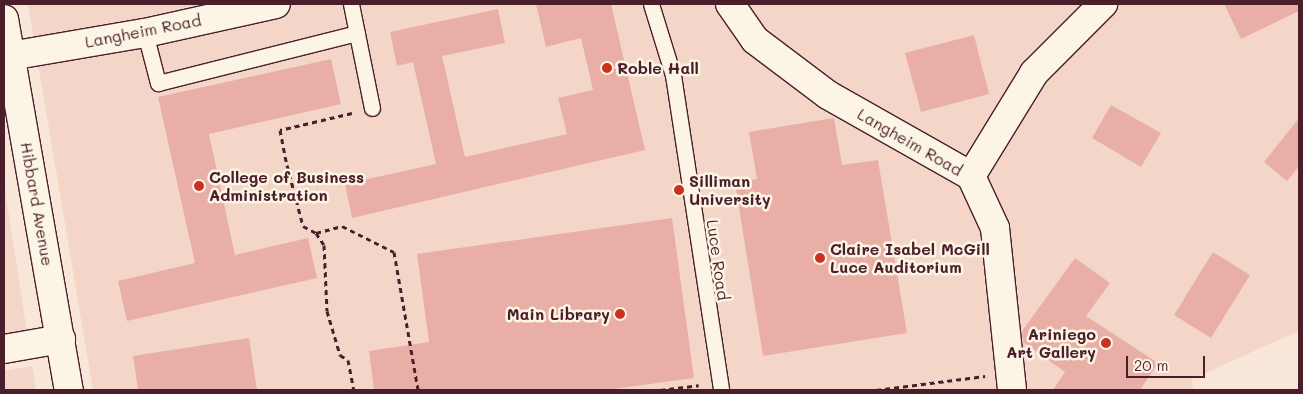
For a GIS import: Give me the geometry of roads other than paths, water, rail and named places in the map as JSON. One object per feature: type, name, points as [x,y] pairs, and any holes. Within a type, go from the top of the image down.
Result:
[{"type":"street","name":"Langheim Road","points":[[10,56],[145,33],[276,4]]},
{"type":"street","name":"Langheim Road","points":[[730,4],[755,40],[828,95],[971,176],[996,228],[1011,382]]},
{"type":"street","points":[[971,176],[1034,74],[1103,4]]},
{"type":"street","name":"Hibbard Avenue","points":[[4,19],[69,390]]},
{"type":"street","points":[[4,350],[61,339]]},
{"type":"lane","points":[[351,4],[372,108]]},
{"type":"lane","name":"Luce Road","points":[[651,4],[673,75],[719,386]]},
{"type":"lane","points":[[145,33],[158,83],[357,32]]},
{"type":"place","name":"Roble Hall","points":[[607,68]]},
{"type":"place","name":"College of Business Administration","points":[[199,186]]},
{"type":"place","name":"Silliman University","points":[[679,190]]},
{"type":"place","name":"Claire Isabel McGill Luce Auditorium","points":[[820,258]]},
{"type":"place","name":"Main Library","points":[[620,314]]},
{"type":"place","name":"Ariniego Art Gallery","points":[[1106,343]]}]
